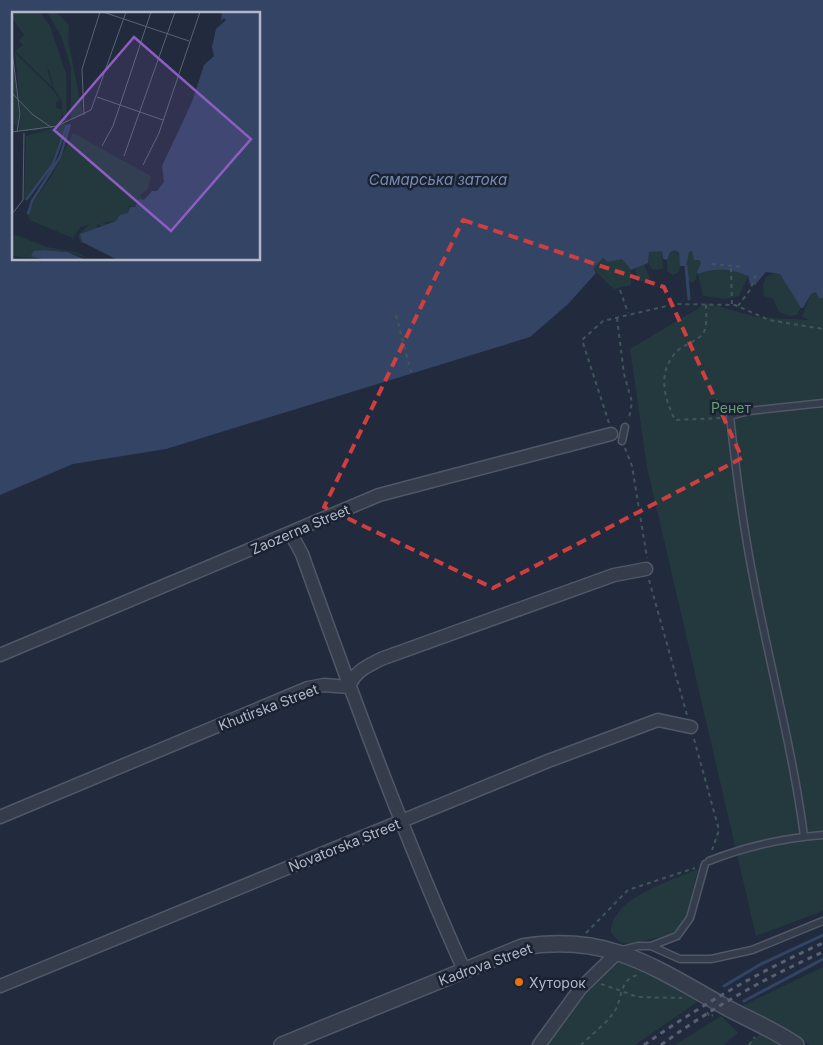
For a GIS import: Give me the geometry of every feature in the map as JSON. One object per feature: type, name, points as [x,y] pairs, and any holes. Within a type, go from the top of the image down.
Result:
[{"type":"street","name":"Zaozerna Street","points":[[0,655],[291,534],[379,495],[611,434]]},
{"type":"street","points":[[291,534],[302,554],[349,687],[464,970]]},
{"type":"street","points":[[349,687],[353,677],[359,670],[381,659],[614,575],[646,569]]},
{"type":"street","name":"Khutirska Street","points":[[0,817],[308,688],[324,685],[349,687]]},
{"type":"street","name":"Novatorska Street","points":[[0,986],[548,761],[658,720],[691,728]]},
{"type":"street","name":"Kadrova Street","points":[[282,1045],[522,947],[560,942],[618,952],[659,969],[796,1045]]},
{"type":"street","points":[[540,1045],[580,989],[618,952]]},
{"type":"lane","points":[[804,836],[797,785],[740,506],[730,416],[749,411],[823,403]]},
{"type":"lane","points":[[622,441],[626,427]]},
{"type":"lane","points":[[618,952],[638,946],[651,946],[677,936],[690,918],[707,863],[738,850],[804,836],[823,835]]},
{"type":"lane","points":[[651,946],[680,959],[711,959],[752,950],[823,921]]},
{"type":"path","points":[[712,264],[731,268],[742,267]]},
{"type":"path","points":[[731,268],[732,305]]},
{"type":"path","points":[[738,306],[750,290],[757,272]]},
{"type":"path","points":[[620,290],[628,313]]},
{"type":"path","points":[[611,434],[608,413],[591,372],[582,340],[604,321],[628,313],[675,304],[706,304],[738,306],[769,320],[823,329]]},
{"type":"path","points":[[706,304],[706,324],[702,334],[676,352],[668,366],[664,381],[665,398],[675,420],[711,420],[730,416]]},
{"type":"path","points":[[396,315],[411,372]]},
{"type":"path","points":[[617,318],[624,374],[632,402],[626,427]]},
{"type":"path","points":[[576,944],[628,890],[707,863],[719,830],[646,569],[646,545],[632,466],[622,441]]},
{"type":"path","points":[[581,1045],[616,1008],[622,986],[632,976],[659,969]]},
{"type":"path","points":[[589,980],[638,997],[685,997]]},
{"type":"path","points":[[703,1006],[710,1017],[718,1012]]},
{"type":"highlighted area","points":[[463,220],[664,287],[742,458],[493,588],[324,507]]},
{"type":"green space","points":[[675,250],[679,257],[680,266],[679,272],[673,275],[667,271],[667,260],[669,252]]},
{"type":"green space","points":[[662,251],[663,268],[658,270],[652,269],[648,263],[649,252]]},
{"type":"green space","points":[[692,251],[701,263],[695,281],[691,283],[687,276],[686,260],[689,252]]},
{"type":"green space","points":[[603,258],[622,259],[631,270],[631,285],[614,289],[592,268]]},
{"type":"green space","points":[[644,264],[650,278],[643,282],[638,280],[635,270],[638,266]]},
{"type":"green space","points":[[713,269],[741,272],[748,276],[739,296],[726,299],[703,296],[698,274]]},
{"type":"green space","points":[[775,273],[781,274],[801,308],[797,315],[790,316],[779,312],[773,299],[764,296],[763,285],[766,277]]},
{"type":"green space","name":"Ренет","points":[[816,292],[819,298],[823,298],[823,911],[756,936],[647,467],[630,349],[707,303],[756,317],[808,320],[802,316],[811,294]]},
{"type":"green space","points":[[698,869],[685,920],[674,934],[630,944],[620,942],[611,933],[613,921],[620,910],[631,901],[658,885]]},
{"type":"green space","points":[[622,958],[697,1002],[635,1045],[544,1045],[588,990]]},
{"type":"green space","points":[[823,967],[823,1045],[810,1045],[742,1006]]},
{"type":"green space","points":[[721,1016],[738,1033],[724,1045],[675,1045]]},
{"type":"green space","points":[[760,1034],[778,1038],[788,1045],[747,1045]]},
{"type":"water","name":"Самарська затока","points":[[0,0],[823,0],[823,298],[819,298],[816,292],[811,294],[803,308],[801,308],[780,274],[766,272],[755,285],[750,284],[748,276],[730,270],[710,270],[698,274],[701,263],[699,260],[694,260],[692,251],[689,252],[686,266],[680,266],[679,253],[675,250],[670,252],[667,260],[663,259],[662,251],[649,252],[648,263],[631,270],[622,259],[608,262],[603,258],[593,268],[596,273],[568,304],[530,337],[166,449],[73,464],[0,495]]},
{"type":"waterway","points":[[686,266],[689,299]]},
{"type":"waterway","points":[[724,986],[761,964],[823,935]]},
{"type":"waterway","points":[[744,1001],[823,959]]},
{"type":"railway","points":[[644,1045],[731,989],[823,943]]},
{"type":"railway","points":[[661,1045],[700,1018],[740,994],[823,952]]},
{"type":"place","name":"Хуторок","points":[[519,982]]}]
